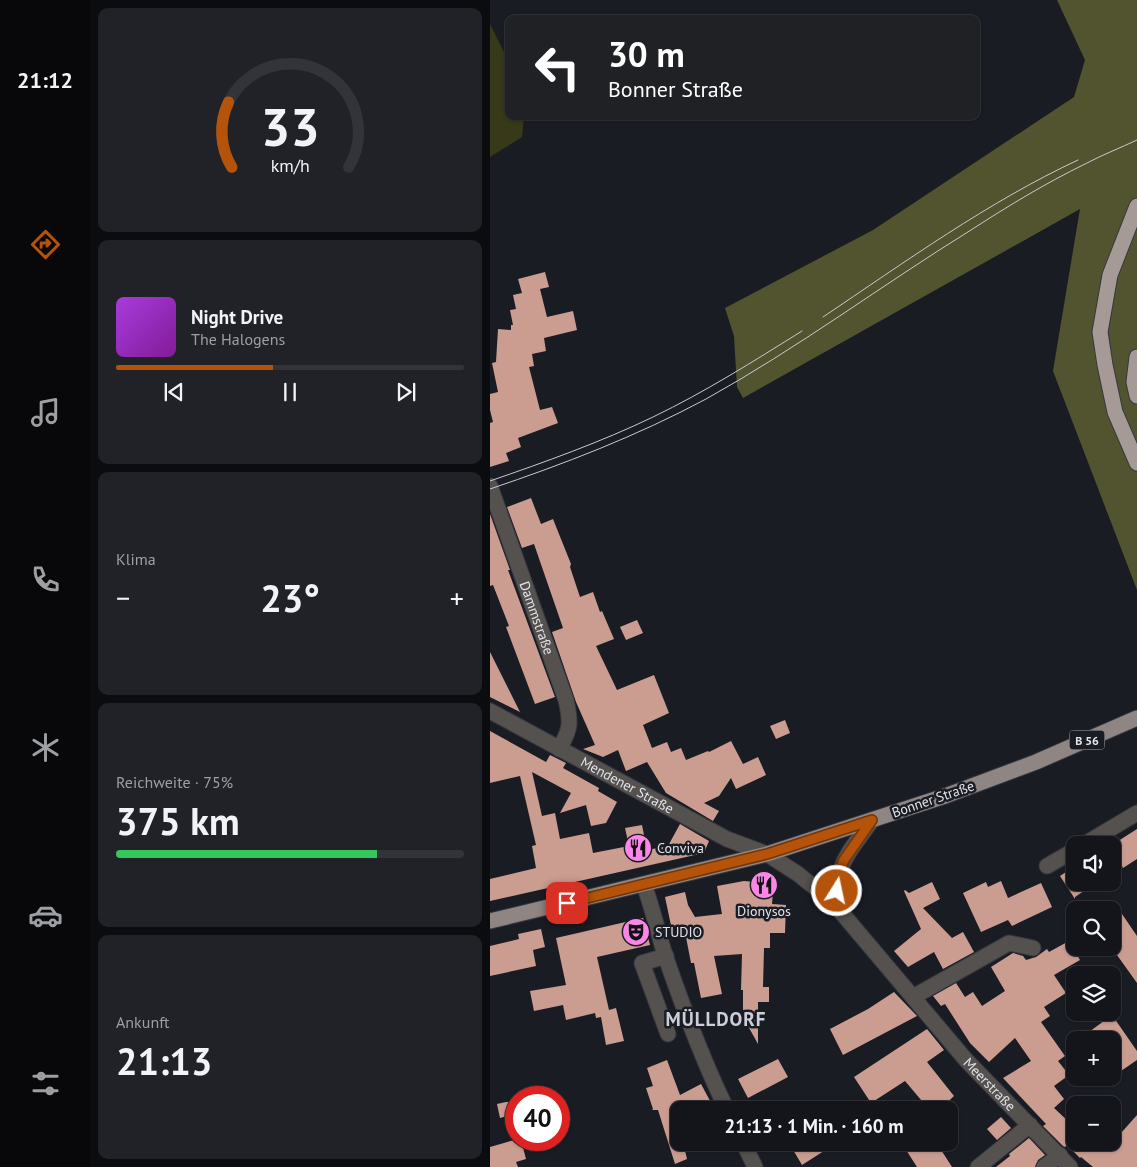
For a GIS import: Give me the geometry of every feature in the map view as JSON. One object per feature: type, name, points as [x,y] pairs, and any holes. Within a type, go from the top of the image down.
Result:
[{"type":"highway","points":[[1137,206],[1110,275],[1100,332],[1115,412],[1137,463]]},
{"type":"highway","points":[[1137,357],[1134,382],[1137,396]]},
{"type":"main road","name":"Bonner Straße","points":[[490,921],[767,854],[945,796],[1036,762],[1137,718]]},
{"type":"street","name":"Dammstraße","points":[[490,486],[566,700],[570,719],[568,734],[560,749]]},
{"type":"street","name":"Mendener Straße","points":[[490,710],[727,839],[767,854]]},
{"type":"street","points":[[1098,836],[1137,813]]},
{"type":"street","points":[[841,912],[837,891],[838,875],[844,860],[872,820]]},
{"type":"street","name":"Meerstraße","points":[[767,854],[798,874],[841,912],[966,1060],[1070,1167]]},
{"type":"street","points":[[1047,866],[1066,855]]},
{"type":"street","points":[[644,884],[689,1022],[723,1101]]},
{"type":"street","points":[[914,997],[1009,943],[1033,948]]},
{"type":"street","points":[[666,956],[642,963],[668,1034]]},
{"type":"street","points":[[978,1167],[1030,1125]]},
{"type":"street","points":[[747,1151],[755,1167]]},
{"type":"street","points":[[1044,1167],[1060,1155]]},
{"type":"green space","points":[[1057,0],[1137,0],[1137,590],[1053,371],[1080,209],[743,398],[737,387],[734,336],[725,308],[873,230],[1074,97],[1085,60]]},
{"type":"green space","points":[[490,24],[505,54],[505,120],[524,120],[522,137],[490,157]]},
{"type":"building","points":[[545,272],[549,287],[540,289],[547,317],[573,311],[577,330],[544,338],[546,351],[532,354],[534,366],[529,367],[540,410],[552,407],[558,423],[518,438],[521,447],[506,453],[509,461],[490,467],[490,423],[493,422],[490,410],[490,394],[498,392],[492,363],[496,362],[498,329],[511,330],[511,325],[513,325],[510,310],[516,309],[513,295],[522,293],[518,279]]},
{"type":"building","points":[[531,498],[541,524],[553,519],[571,564],[570,567],[580,597],[593,592],[600,612],[602,611],[614,639],[596,646],[617,690],[654,675],[669,713],[643,725],[652,748],[667,742],[671,752],[681,748],[686,760],[709,752],[731,741],[743,764],[758,757],[766,775],[736,789],[731,778],[719,796],[704,803],[719,811],[713,821],[666,793],[647,762],[626,771],[618,750],[603,757],[583,749],[595,745],[576,702],[552,632],[563,628],[534,544],[522,548],[507,507]]},
{"type":"building","points":[[490,514],[510,570],[508,570],[555,697],[535,704],[506,627],[509,626],[493,585],[490,586]]},
{"type":"building","points":[[637,620],[643,633],[626,640],[620,627]]},
{"type":"building","points":[[490,652],[520,712],[490,697]]},
{"type":"building","points":[[785,720],[790,733],[776,739],[770,726]]},
{"type":"building","points":[[490,731],[546,762],[550,755],[566,763],[563,768],[599,788],[598,791],[617,802],[606,823],[591,826],[586,805],[560,813],[571,793],[532,772],[542,816],[555,813],[560,839],[589,833],[593,853],[629,846],[625,828],[642,825],[647,850],[668,846],[680,824],[709,841],[704,853],[490,901],[490,879],[536,868],[532,846],[536,845],[520,776],[490,783]]},
{"type":"building","points":[[1137,829],[1137,859],[1123,868],[1121,867],[1121,839]]},
{"type":"building","points":[[1066,872],[1066,885],[1060,876]]},
{"type":"building","points":[[756,877],[774,878],[772,904],[786,905],[785,933],[770,933],[770,948],[764,948],[763,987],[769,987],[769,1002],[758,1002],[758,1044],[743,1017],[743,990],[741,990],[742,954],[714,956],[722,994],[701,998],[685,932],[673,935],[665,897],[685,892],[688,905],[695,917],[722,914],[717,886],[744,881],[755,882]]},
{"type":"building","points":[[1001,881],[1008,898],[1041,883],[1052,907],[1012,926],[1008,920],[981,932],[963,893],[986,882],[988,887]]},
{"type":"building","points":[[932,882],[940,899],[923,908],[952,938],[963,932],[974,952],[943,969],[934,952],[908,967],[894,951],[921,929],[904,891],[909,893]]},
{"type":"building","points":[[1070,891],[1084,891],[1075,897],[1075,899]]},
{"type":"building","points":[[1121,915],[1137,936],[1137,983],[1118,956],[1121,956]]},
{"type":"building","points":[[643,918],[650,945],[597,957],[609,1010],[616,1008],[624,1041],[606,1045],[601,1017],[596,1018],[595,1013],[566,1020],[563,1005],[534,1011],[530,991],[566,985],[556,938]]},
{"type":"building","points":[[541,929],[545,947],[533,950],[536,966],[490,976],[490,946],[519,939],[518,934]]},
{"type":"building","points":[[1066,943],[1066,956],[1078,956],[1080,960],[1066,966],[1066,968],[1054,975],[1066,993],[1044,1007],[1050,1016],[1041,1022],[1065,1056],[1058,1061],[1066,1071],[1066,1077],[1054,1086],[1064,1099],[1054,1108],[1066,1119],[1065,1147],[1043,1126],[1046,1124],[1003,1078],[1031,1061],[1015,1038],[989,1062],[970,1043],[945,1004],[941,1006],[933,996],[956,983],[965,997],[973,992],[982,1006],[1005,991],[991,967],[1013,953],[1023,956],[1026,960],[1036,957],[1047,949],[1049,952]]},
{"type":"building","points":[[894,992],[917,1016],[843,1055],[830,1029],[868,1009]]},
{"type":"building","points":[[1104,1021],[1116,1021],[1137,1051],[1137,1060],[1121,1071],[1121,1031],[1090,1031]]},
{"type":"building","points":[[927,1029],[944,1050],[927,1062],[954,1096],[949,1101],[922,1101],[905,1081],[874,1101],[870,1101],[854,1077]]},
{"type":"building","points":[[778,1059],[788,1077],[748,1098],[738,1079]]},
{"type":"building","points":[[667,1060],[680,1095],[701,1084],[710,1101],[670,1101],[670,1148],[658,1110],[652,1110],[646,1088],[653,1086],[647,1068]]},
{"type":"building","points":[[505,1102],[505,1117],[500,1118],[497,1104]]},
{"type":"building","points":[[1137,1115],[1137,1167],[1093,1167],[1073,1151],[1121,1151],[1121,1133]]},
{"type":"building","points":[[1001,1117],[1011,1128],[997,1140],[987,1129]]},
{"type":"building","points":[[1029,1138],[1045,1155],[1038,1160],[1035,1167],[996,1167],[1010,1156],[1009,1154]]},
{"type":"building","points":[[505,1143],[505,1151],[524,1151],[526,1159],[516,1162],[518,1167],[490,1167],[490,1147]]},
{"type":"building","points":[[671,1151],[685,1151],[687,1159],[675,1164]]},
{"type":"building","points":[[794,1151],[824,1151],[802,1165]]},
{"type":"building","points":[[907,1151],[942,1151],[952,1167],[917,1167]]},
{"type":"tram line","points":[[490,489],[600,448],[654,425],[706,399],[774,359],[1013,204],[1070,171],[1137,140]]},
{"type":"tram line","points":[[823,317],[979,214],[1078,160]]},
{"type":"tram line","points":[[490,481],[593,443],[653,417],[710,387],[802,331]]},
{"type":"place","name":"Conviva","points":[[638,848]]},
{"type":"place","name":"Dionysos","points":[[764,885]]},
{"type":"place","name":"STUDIO","points":[[636,932]]},
{"type":"district","name":"MÜLLDORF","points":[[716,1019]]},
{"type":"route","points":[[567,903],[767,854],[872,820],[844,860],[838,875],[837,891]]}]
